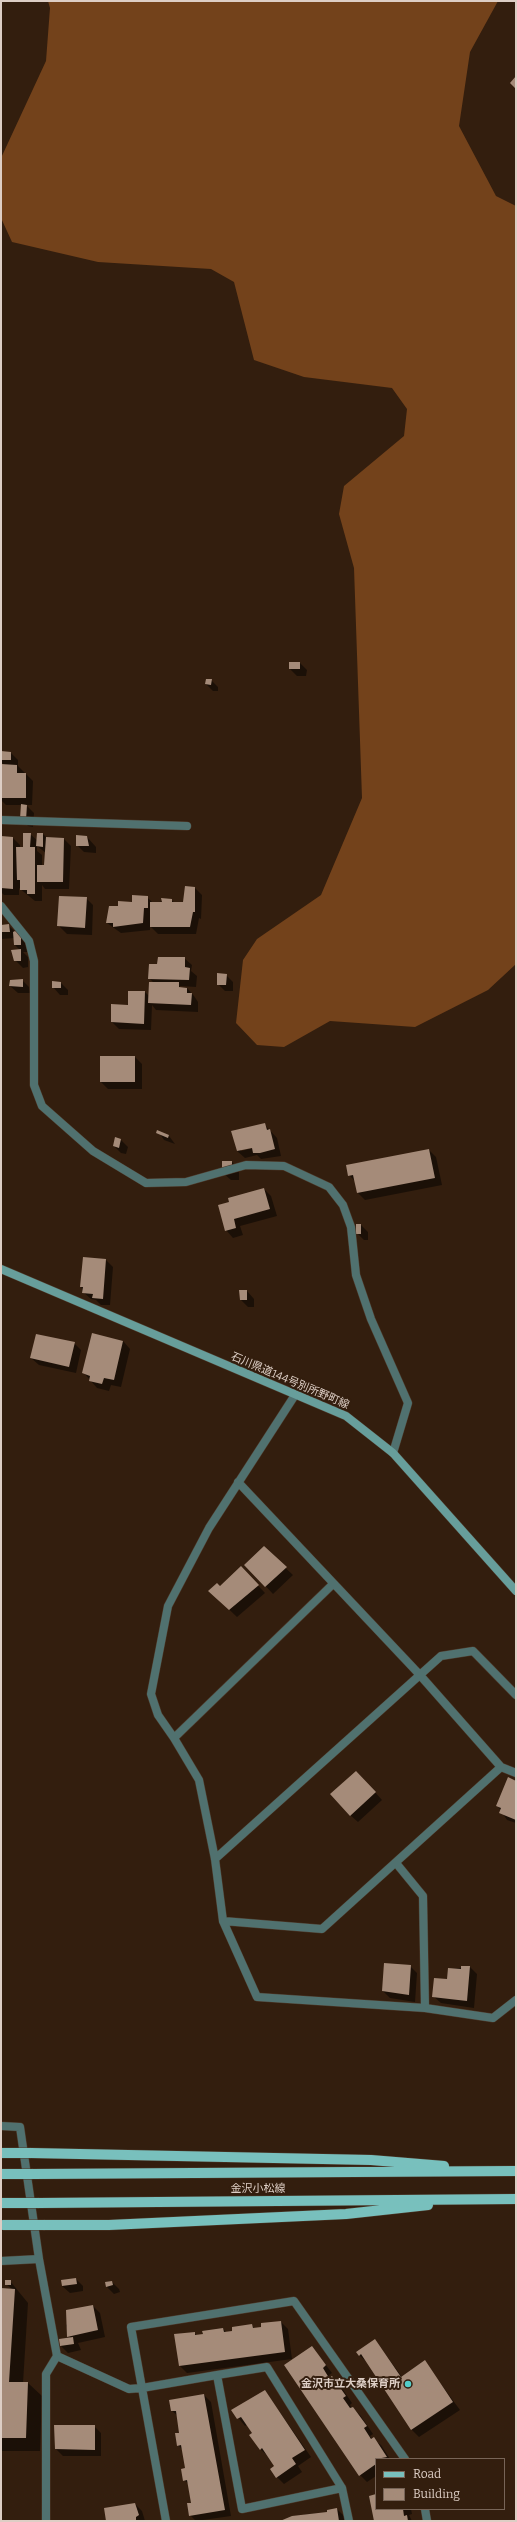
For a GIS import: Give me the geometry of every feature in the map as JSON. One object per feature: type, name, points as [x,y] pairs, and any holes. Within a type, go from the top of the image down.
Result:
[{"type":"main road","name":"石川県道144号別所野町線","points":[[1,1269],[346,1416],[393,1453],[516,1591]]},
{"type":"main road","points":[[1,2153],[370,2160],[514,2171]]},
{"type":"main road","name":"金沢小松線","points":[[1,2174],[514,2171]]},
{"type":"main road","points":[[2,2225],[110,2225],[346,2214],[483,2199]]},
{"type":"main road","name":"金沢小松線","points":[[1,2203],[516,2199]]},
{"type":"street","points":[[1,820],[187,826]]},
{"type":"street","points":[[1,906],[29,941],[34,961],[34,1085],[42,1106],[94,1151],[146,1183],[186,1182],[246,1165],[284,1166],[329,1187],[343,1205],[351,1227],[356,1275],[371,1319],[408,1403],[393,1453]]},
{"type":"street","points":[[295,1395],[209,1528],[168,1606],[161,1649],[151,1694],[158,1715],[174,1738],[199,1780],[214,1859],[223,1921],[257,1997],[425,2008],[493,2018],[516,2000]]},
{"type":"street","points":[[238,1482],[419,1674],[501,1767],[516,1773]]},
{"type":"street","points":[[174,1738],[333,1584]]},
{"type":"street","points":[[214,1859],[419,1674],[441,1656],[473,1651],[516,1695]]},
{"type":"street","points":[[223,1921],[322,1929],[501,1767]]},
{"type":"street","points":[[396,1863],[423,1896],[425,2008]]},
{"type":"street","points":[[1,2126],[20,2127],[38,2259],[57,2356],[46,2374],[46,2521]]},
{"type":"street","points":[[1,2261],[38,2259]]},
{"type":"street","points":[[166,2521],[131,2327],[294,2301],[404,2458]]},
{"type":"street","points":[[57,2356],[129,2388],[142,2388],[267,2367],[342,2488],[349,2521]]},
{"type":"street","points":[[217,2375],[242,2509],[342,2488]]},
{"type":"street","points":[[425,2510],[427,2521]]},
{"type":"shaded area","points":[[48,1],[498,1],[470,52],[459,126],[496,196],[516,206],[516,964],[488,990],[415,1027],[330,1021],[284,1047],[257,1045],[236,1023],[243,960],[257,939],[321,895],[362,798],[354,568],[339,514],[344,486],[404,436],[407,409],[392,388],[304,377],[254,360],[234,282],[211,269],[98,262],[12,242],[1,218],[1,158],[46,61],[50,8]]},
{"type":"building","points":[[516,76],[516,89],[510,83]]},
{"type":"building","points":[[289,662],[300,662],[300,669],[289,669]]},
{"type":"building","points":[[206,679],[212,679],[211,685],[205,684]]},
{"type":"building","points":[[1,751],[11,752],[11,760],[1,760]]},
{"type":"building","points":[[1,764],[17,765],[17,773],[26,773],[26,798],[1,798]]},
{"type":"building","points":[[21,804],[27,805],[26,820],[20,819]]},
{"type":"building","points":[[23,833],[31,833],[30,847],[35,847],[35,894],[27,894],[27,890],[20,890],[20,880],[17,880],[16,847],[23,847]]},
{"type":"building","points":[[37,833],[43,833],[43,847],[36,846]]},
{"type":"building","points":[[76,835],[87,836],[89,846],[76,846]]},
{"type":"building","points":[[1,836],[13,837],[13,889],[1,888]]},
{"type":"building","points":[[46,837],[64,838],[63,882],[37,882],[37,865],[44,865]]},
{"type":"building","points":[[185,886],[195,887],[195,912],[193,912],[190,927],[150,927],[150,902],[162,902],[161,898],[172,899],[172,902],[183,902]]},
{"type":"building","points":[[132,895],[148,896],[148,908],[144,908],[143,923],[113,927],[113,923],[106,923],[109,906],[118,906],[118,901],[132,902]]},
{"type":"building","points":[[59,896],[87,897],[85,928],[57,926]]},
{"type":"building","points":[[9,924],[10,932],[1,932],[1,925]]},
{"type":"building","points":[[15,931],[21,935],[21,945],[14,945],[13,932]]},
{"type":"building","points":[[21,949],[21,961],[14,961],[11,950]]},
{"type":"building","points":[[158,957],[185,957],[185,967],[190,968],[189,980],[148,979],[149,964],[157,964]]},
{"type":"building","points":[[217,973],[227,974],[226,985],[217,985]]},
{"type":"building","points":[[23,979],[23,987],[9,986],[10,980]]},
{"type":"building","points":[[52,981],[61,982],[61,988],[52,988]]},
{"type":"building","points":[[149,982],[179,982],[179,987],[187,988],[187,993],[192,993],[191,1005],[148,1003]]},
{"type":"building","points":[[128,991],[145,991],[144,1024],[111,1022],[111,1004],[128,1005]]},
{"type":"building","points":[[100,1056],[135,1056],[135,1082],[100,1082]]},
{"type":"building","points":[[265,1123],[267,1130],[270,1129],[275,1149],[260,1153],[253,1153],[252,1148],[237,1151],[231,1131]]},
{"type":"building","points":[[157,1130],[169,1135],[168,1138],[156,1133]]},
{"type":"building","points":[[115,1137],[121,1139],[119,1148],[113,1146]]},
{"type":"building","points":[[429,1149],[435,1178],[357,1193],[353,1175],[348,1176],[346,1165]]},
{"type":"building","points":[[222,1161],[232,1161],[232,1173],[222,1173]]},
{"type":"building","points":[[264,1188],[270,1209],[234,1219],[236,1228],[225,1231],[218,1205],[229,1202],[228,1198]]},
{"type":"building","points":[[356,1224],[361,1224],[361,1234],[356,1234]]},
{"type":"building","points":[[83,1257],[106,1259],[103,1299],[92,1298],[93,1294],[82,1293],[83,1287],[80,1287]]},
{"type":"building","points":[[239,1290],[247,1290],[247,1300],[240,1300]]},
{"type":"building","points":[[92,1333],[123,1341],[114,1380],[104,1378],[102,1384],[89,1381],[90,1376],[82,1373]]},
{"type":"building","points":[[36,1334],[75,1342],[69,1367],[30,1358]]},
{"type":"building","points":[[264,1546],[287,1567],[265,1587],[244,1565]]},
{"type":"building","points":[[241,1566],[259,1585],[229,1610],[208,1591],[217,1583],[220,1586]]},
{"type":"building","points":[[356,1771],[376,1792],[350,1816],[330,1794]]},
{"type":"building","points":[[508,1777],[516,1781],[516,1820],[499,1813],[501,1808],[496,1806]]},
{"type":"building","points":[[384,1963],[411,1965],[409,1995],[382,1991]]},
{"type":"building","points":[[461,1966],[470,1966],[467,2001],[432,1997],[434,1978],[447,1979],[448,1968],[461,1969]]},
{"type":"building","points":[[76,2278],[77,2284],[62,2286],[61,2280]]},
{"type":"building","points":[[5,2280],[11,2280],[11,2285],[5,2285]]},
{"type":"building","points":[[112,2281],[113,2285],[106,2287],[105,2282]]},
{"type":"building","points":[[1,2288],[15,2289],[9,2382],[28,2382],[26,2438],[1,2438]]},
{"type":"building","points":[[93,2305],[98,2330],[67,2337],[66,2310]]},
{"type":"building","points":[[281,2321],[285,2352],[179,2366],[174,2334],[195,2332],[195,2335],[203,2334],[202,2331],[223,2328],[224,2332],[232,2331],[232,2327],[252,2324],[253,2328],[261,2327],[261,2323]]},
{"type":"building","points":[[73,2337],[74,2344],[60,2346],[59,2339]]},
{"type":"building","points":[[375,2339],[401,2377],[425,2360],[453,2402],[411,2430],[361,2354],[359,2356],[356,2352]]},
{"type":"building","points":[[312,2346],[326,2365],[323,2368],[329,2378],[332,2376],[346,2396],[343,2398],[350,2408],[353,2407],[367,2426],[364,2428],[371,2439],[374,2437],[387,2457],[375,2458],[375,2465],[359,2476],[284,2365]]},
{"type":"building","points":[[265,2390],[305,2450],[292,2458],[296,2464],[276,2478],[270,2469],[274,2466],[262,2448],[260,2450],[249,2435],[252,2433],[241,2417],[237,2419],[231,2410]]},
{"type":"building","points":[[204,2394],[225,2510],[189,2516],[187,2503],[191,2503],[187,2480],[183,2481],[181,2469],[185,2468],[181,2445],[177,2446],[175,2433],[179,2433],[176,2411],[171,2411],[169,2400]]},
{"type":"building","points":[[54,2425],[95,2425],[95,2450],[55,2449]]},
{"type":"building","points":[[375,2494],[375,2510],[403,2510],[404,2516],[407,2515],[408,2521],[374,2521],[369,2496]]},
{"type":"building","points":[[135,2503],[139,2515],[136,2517],[136,2521],[106,2521],[104,2508]]},
{"type":"building","points":[[337,2508],[339,2521],[280,2521],[292,2516],[327,2512],[327,2510]]},
{"type":"place","name":"金沢市立大桑保育所","points":[[408,2384]]}]
